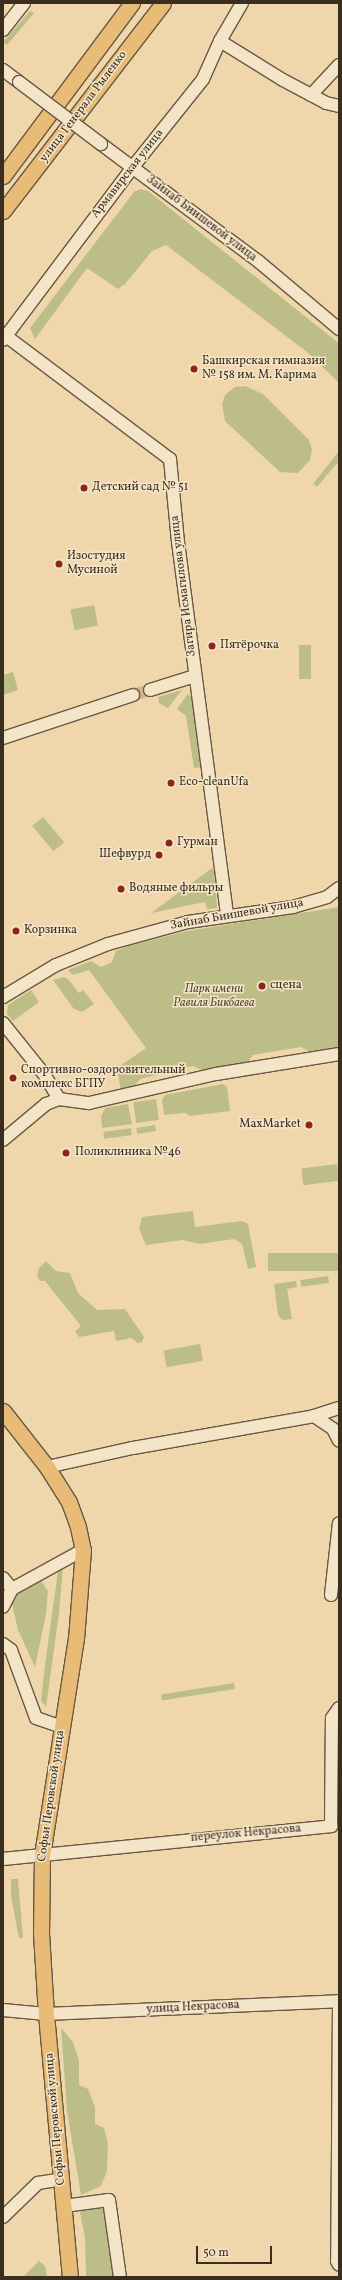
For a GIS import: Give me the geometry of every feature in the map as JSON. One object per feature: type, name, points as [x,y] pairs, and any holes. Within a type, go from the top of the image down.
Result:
[{"type":"main road","name":"улица Генерала Рыленко","points":[[3,176],[132,3]]},
{"type":"main road","name":"улица Генерала Рыленко","points":[[3,211],[163,3]]},
{"type":"main road","name":"Софьи Перовской улица","points":[[3,1411],[46,1467],[69,1502],[78,1527],[83,1550],[76,1638],[42,1854],[41,1933],[46,2014],[70,2277]]},
{"type":"street","points":[[3,30],[24,3]]},
{"type":"street","name":"Армавирская улица","points":[[4,338],[132,168],[203,79],[220,41],[242,3]]},
{"type":"street","points":[[220,41],[311,95],[339,106]]},
{"type":"street","points":[[311,95],[339,65]]},
{"type":"street","name":"Зайнаб Биишевой улица","points":[[3,70],[258,261],[339,329]]},
{"type":"street","name":"Загира Исмагилова улица","points":[[4,338],[170,459],[195,676],[205,737],[227,916]]},
{"type":"street","points":[[150,690],[195,676]]},
{"type":"street","points":[[3,738],[133,695]]},
{"type":"street","name":"Зайнаб Биишевой улица","points":[[3,997],[56,965],[108,944],[188,922],[293,907],[333,896],[339,888]]},
{"type":"street","points":[[3,1023],[44,1074],[59,1099]]},
{"type":"street","points":[[3,1140],[46,1104],[59,1099],[89,1103],[216,1074],[339,1054]]},
{"type":"street","points":[[46,1467],[133,1448],[314,1416],[339,1408]]},
{"type":"street","points":[[314,1416],[333,1429],[339,1441]]},
{"type":"street","points":[[331,1595],[339,1523]]},
{"type":"street","points":[[3,1607],[12,1589],[83,1550]]},
{"type":"street","points":[[3,1578],[12,1589]]},
{"type":"street","points":[[3,1644],[11,1650],[36,1718],[62,1727]]},
{"type":"street","name":"переулок Некрасова","points":[[42,1854],[331,1826],[332,1718],[339,1708]]},
{"type":"street","points":[[3,1859],[42,1854]]},
{"type":"street","points":[[339,2001],[337,2261],[339,2265]]},
{"type":"street","name":"улица Некрасова","points":[[3,2010],[46,2014],[339,2001]]},
{"type":"street","points":[[3,2217],[38,2183],[62,2179]]},
{"type":"street","points":[[64,2206],[109,2200],[120,2277]]},
{"type":"green space","points":[[30,11],[34,13],[7,45],[3,42]]},
{"type":"green space","points":[[140,189],[148,191],[336,341],[339,344],[339,383],[307,352],[166,245],[152,251],[125,284],[118,289],[87,268],[35,339],[30,328],[134,192]]},
{"type":"green space","points":[[245,386],[263,394],[309,440],[312,450],[310,460],[298,473],[280,472],[225,421],[222,404],[225,395],[235,387]]},
{"type":"green space","points":[[339,451],[339,465],[337,463],[317,487],[313,484]]},
{"type":"green space","points":[[94,605],[98,626],[74,630],[70,610]]},
{"type":"green space","points":[[299,645],[311,645],[311,679],[299,679]]},
{"type":"green space","points":[[13,672],[18,690],[3,695],[3,675]]},
{"type":"green space","points":[[182,690],[168,708],[159,703],[158,697]]},
{"type":"green space","points":[[188,694],[195,700],[205,767],[194,768],[186,716],[177,709]]},
{"type":"green space","points":[[43,817],[64,842],[53,851],[32,826]]},
{"type":"green space","points":[[212,868],[214,870],[217,908],[207,909],[205,902],[151,913]]},
{"type":"green space","name":"Парк имени Равиля Бикбаева","points":[[339,907],[339,1048],[310,1052],[301,1047],[253,1055],[248,1062],[202,1070],[193,1066],[140,1079],[132,1090],[121,1092],[117,1068],[146,1048],[89,970],[73,975],[68,970],[91,961],[101,967],[112,962],[116,951],[128,946],[187,931]]},
{"type":"green space","points":[[64,977],[68,979],[79,993],[83,990],[94,1004],[82,1012],[74,1009],[53,980]]},
{"type":"green space","points":[[31,990],[39,1002],[13,1021],[7,1014],[8,1005]]},
{"type":"green space","points":[[223,1084],[227,1087],[230,1111],[190,1116],[185,1113],[164,1115],[162,1100],[165,1095]]},
{"type":"green space","points":[[156,1099],[159,1120],[136,1123],[133,1102]]},
{"type":"green space","points":[[128,1104],[132,1124],[102,1128],[101,1117],[105,1108]]},
{"type":"green space","points":[[155,1125],[156,1131],[137,1134],[136,1128]]},
{"type":"green space","points":[[131,1128],[132,1135],[104,1139],[103,1132]]},
{"type":"green space","points":[[337,1164],[339,1181],[303,1185],[301,1168]]},
{"type":"green space","points":[[193,1211],[195,1227],[242,1221],[248,1224],[256,1267],[248,1269],[242,1244],[234,1239],[200,1244],[183,1240],[146,1245],[139,1229],[142,1217]]},
{"type":"green space","points":[[268,1253],[339,1253],[339,1271],[268,1271]]},
{"type":"green space","points":[[46,1261],[56,1271],[70,1273],[78,1293],[97,1310],[125,1309],[144,1337],[142,1342],[138,1343],[131,1338],[116,1341],[114,1331],[79,1337],[75,1331],[81,1326],[45,1281],[40,1281],[37,1276],[39,1268]]},
{"type":"green space","points":[[328,1276],[329,1283],[301,1287],[300,1280]]},
{"type":"green space","points":[[296,1281],[297,1287],[287,1289],[292,1319],[283,1320],[278,1315],[274,1284]]},
{"type":"green space","points":[[200,1344],[203,1361],[167,1367],[164,1350]]},
{"type":"green space","points":[[63,1566],[59,1613],[46,1707],[41,1701],[45,1665],[58,1571]]},
{"type":"green space","points":[[41,1581],[48,1591],[46,1614],[35,1667],[18,1630],[12,1604],[15,1596],[33,1583]]},
{"type":"green space","points":[[234,1683],[235,1689],[162,1701],[161,1695]]},
{"type":"green space","points":[[11,1879],[18,1879],[23,1938],[19,1938],[11,1896]]},
{"type":"green space","points":[[61,2028],[73,2042],[79,2061],[79,2085],[88,2089],[95,2107],[95,2124],[104,2128],[108,2144],[107,2171],[101,2186],[81,2195],[67,2111]]},
{"type":"green space","points":[[79,2207],[103,2207],[116,2277],[86,2277],[85,2238]]},
{"type":"green space","points":[[39,2261],[45,2266],[47,2277],[23,2277]]},
{"type":"tunnel","points":[[133,695],[150,690]]},
{"type":"place","name":"Башкирская гимназия № 158 им. М. Карима","points":[[194,369]]},
{"type":"place","name":"Детский сад № 51","points":[[84,488]]},
{"type":"place","name":"Изостудия Мусиной","points":[[59,564]]},
{"type":"place","name":"Пятёрочка","points":[[212,646]]},
{"type":"place","name":"Eco-cleanUfa","points":[[171,783]]},
{"type":"place","name":"Гурман","points":[[169,843]]},
{"type":"place","name":"Шефвурд","points":[[159,855]]},
{"type":"place","name":"Водяные фильры","points":[[121,889]]},
{"type":"place","name":"Корзинка","points":[[16,931]]},
{"type":"place","name":"сцена","points":[[262,986]]},
{"type":"place","name":"Спортивно-оздоровительный комплекс БГПУ","points":[[13,1078]]},
{"type":"place","name":"MaxMarket","points":[[309,1125]]},
{"type":"place","name":"Поликлиника №46","points":[[66,1153]]}]
